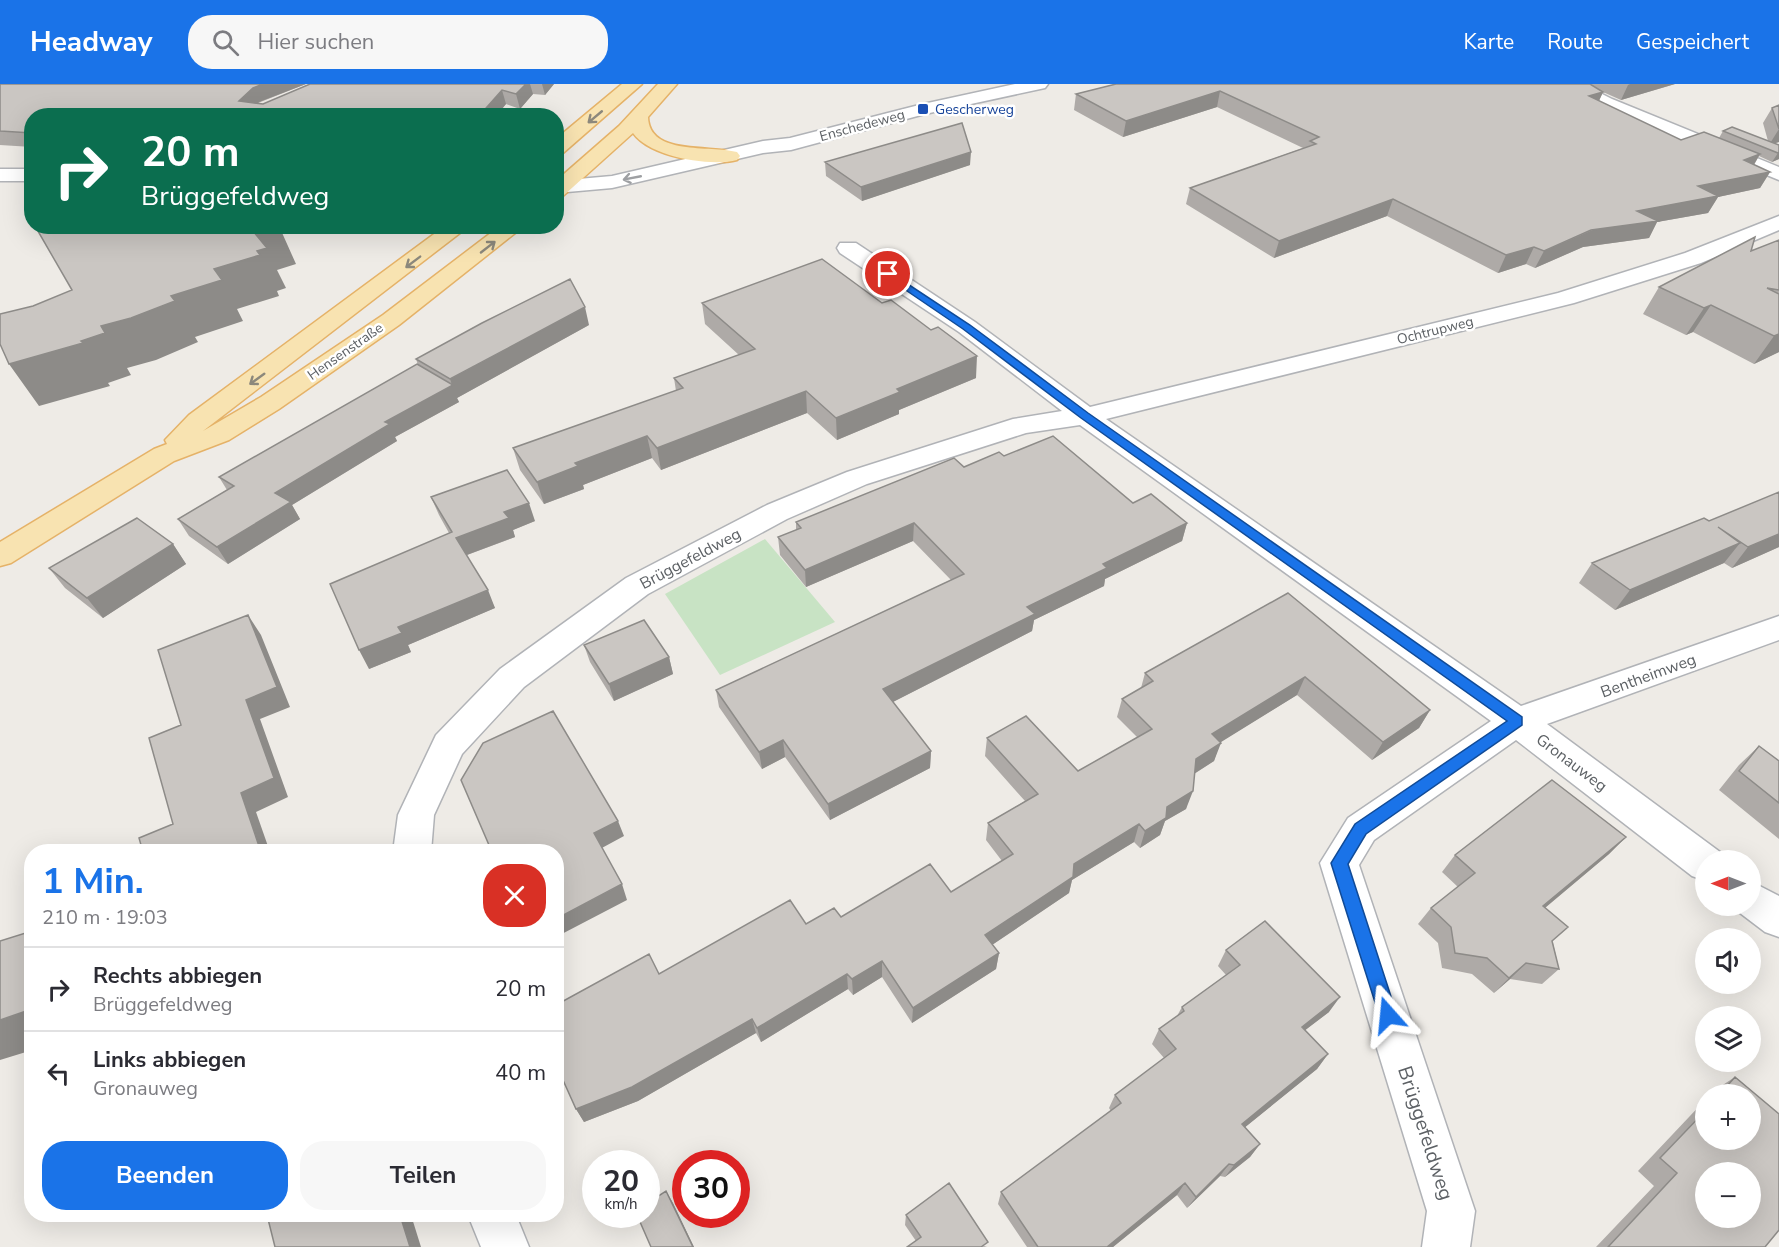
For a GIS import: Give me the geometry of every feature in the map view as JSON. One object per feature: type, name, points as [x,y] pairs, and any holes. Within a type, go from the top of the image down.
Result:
[{"type":"main road","points":[[564,142],[633,84]]},
{"type":"main road","points":[[564,192],[668,84]]},
{"type":"main road","points":[[639,116],[638,121],[642,133],[656,144],[686,153],[730,156]]},
{"type":"main road","name":"Hensenstraße","points":[[164,455],[198,421],[448,234]]},
{"type":"main road","name":"Hensenstraße","points":[[0,556],[164,455],[220,434],[391,320],[504,234]]},
{"type":"street","name":"Enschedeweg","points":[[564,196],[612,182],[763,147],[791,144],[923,109],[1039,84]]},
{"type":"street","points":[[1568,84],[1606,104],[1779,174]]},
{"type":"street","name":"Enschedeweg","points":[[596,203],[772,154],[791,144]]},
{"type":"street","points":[[0,175],[24,175]]},
{"type":"street","name":"Ochtrupweg","points":[[1084,416],[1566,298],[1694,258],[1779,222]]},
{"type":"street","name":"Gronauweg","points":[[848,248],[967,327],[1084,416],[1517,721],[1695,856]]},
{"type":"street","name":"Brüggefeldweg","points":[[413,844],[416,814],[448,746],[512,678],[637,586],[777,512],[857,478],[1022,425],[1084,416]]},
{"type":"street","name":"Bentheimweg","points":[[1517,721],[1779,628]]},
{"type":"street","name":"Brüggefeldweg","points":[[1446,1247],[1451,1211],[1339,863],[1360,829],[1517,721]]},
{"type":"street","points":[[1761,906],[1779,919]]},
{"type":"street","points":[[495,1222],[505,1247]]},
{"type":"green space","points":[[765,539],[835,622],[720,675],[665,594]]},
{"type":"building","points":[[0,84],[263,84],[253,88],[239,101],[263,104],[310,84],[526,84],[516,94],[502,90],[486,108],[24,108],[24,132],[0,131]]},
{"type":"building","points":[[1116,84],[1590,84],[1603,92],[1589,96],[1681,140],[1704,132],[1760,154],[1744,160],[1770,172],[1698,186],[1718,196],[1637,211],[1658,221],[1591,230],[1544,251],[1534,247],[1506,255],[1393,199],[1279,241],[1190,188],[1316,144],[1310,141],[1319,137],[1220,91],[1126,121],[1076,94]]},
{"type":"building","points":[[1779,105],[1779,129],[1772,108]]},
{"type":"building","points":[[962,123],[971,152],[861,187],[825,162]]},
{"type":"building","points":[[1732,127],[1779,145],[1779,152],[1723,131]]},
{"type":"building","points":[[40,234],[255,234],[267,248],[257,251],[260,255],[214,269],[222,280],[171,296],[175,301],[131,318],[101,326],[105,333],[81,341],[83,343],[9,364],[0,344],[0,314],[33,306],[72,290]]},
{"type":"building","points":[[1755,237],[1751,251],[1779,240],[1779,290],[1767,288],[1779,294],[1779,334],[1774,336],[1711,305],[1704,308],[1659,287]]},
{"type":"building","points":[[822,259],[882,303],[891,300],[931,330],[938,327],[977,356],[897,389],[900,392],[836,418],[806,391],[657,448],[647,436],[575,463],[578,466],[537,482],[513,448],[683,388],[674,378],[755,349],[702,303]]},
{"type":"building","points":[[570,279],[585,307],[450,379],[416,359],[482,323]]},
{"type":"building","points":[[417,364],[453,385],[385,422],[390,424],[275,493],[291,502],[217,547],[178,519],[234,486],[219,477]]},
{"type":"building","points":[[1053,436],[1133,503],[1151,494],[1187,523],[1103,564],[1107,568],[1027,607],[1035,614],[883,689],[931,751],[828,804],[783,740],[759,752],[716,690],[964,574],[914,523],[805,570],[778,537],[801,528],[796,522],[954,458],[964,467],[999,452],[1004,456]]},
{"type":"building","points":[[507,470],[529,503],[504,512],[509,518],[456,538],[488,590],[398,627],[402,633],[359,650],[330,584],[452,532],[431,497]]},
{"type":"building","points":[[1779,492],[1779,534],[1748,547],[1718,527],[1740,543],[1630,590],[1592,563],[1704,518],[1709,521]]},
{"type":"building","points":[[137,518],[173,544],[87,598],[49,568]]},
{"type":"building","points":[[1288,593],[1430,710],[1383,742],[1305,677],[1212,734],[1221,743],[1196,759],[1193,791],[1167,807],[1166,818],[1145,831],[1139,824],[1074,864],[1073,877],[985,935],[999,953],[913,1008],[882,961],[852,979],[847,974],[757,1028],[752,1019],[632,1087],[576,1109],[564,1082],[564,1001],[649,954],[659,974],[790,900],[806,924],[834,908],[841,917],[930,864],[951,892],[1013,854],[988,823],[1038,794],[987,738],[1026,716],[1078,771],[1152,729],[1122,699],[1153,681],[1145,673]]},
{"type":"building","points":[[248,615],[277,687],[246,700],[274,778],[241,793],[258,844],[141,844],[139,838],[173,824],[149,738],[181,725],[158,650]]},
{"type":"building","points":[[644,620],[669,657],[609,684],[584,645]]},
{"type":"building","points":[[553,711],[618,821],[594,833],[622,884],[564,915],[564,844],[489,844],[461,780],[483,743]]},
{"type":"building","points":[[1759,746],[1779,761],[1779,803],[1739,771]]},
{"type":"building","points":[[1552,780],[1626,837],[1543,906],[1568,927],[1552,941],[1559,969],[1526,963],[1509,978],[1487,958],[1455,953],[1451,927],[1431,908],[1475,873],[1455,855]]},
{"type":"building","points":[[1265,921],[1340,997],[1302,1027],[1328,1054],[1242,1124],[1260,1144],[1234,1165],[1229,1164],[1196,1197],[1185,1183],[1107,1247],[1038,1247],[1001,1192],[1121,1103],[1115,1095],[1176,1049],[1159,1029],[1184,1011],[1182,1007],[1240,965],[1226,950]]},
{"type":"building","points":[[24,934],[24,1012],[0,1020],[0,941]]},
{"type":"building","points":[[1735,1077],[1743,1084],[1729,1084]]},
{"type":"building","points":[[1761,1099],[1779,1114],[1779,1230],[1765,1247],[1608,1247],[1677,1173],[1660,1158],[1695,1121],[1695,1150],[1761,1150]]},
{"type":"building","points":[[949,1183],[988,1242],[981,1247],[907,1247],[921,1237],[906,1215]]},
{"type":"building","points":[[666,1191],[672,1203],[672,1228],[684,1228],[693,1247],[651,1247],[643,1228],[660,1228],[660,1195]]},
{"type":"building","points":[[269,1222],[402,1222],[410,1247],[275,1247]]},
{"type":"place","name":"Gescherweg","points":[[923,109]]},
{"type":"route","points":[[888,274],[967,327],[1084,416],[1517,721],[1360,829],[1339,863],[1388,1015]]}]
